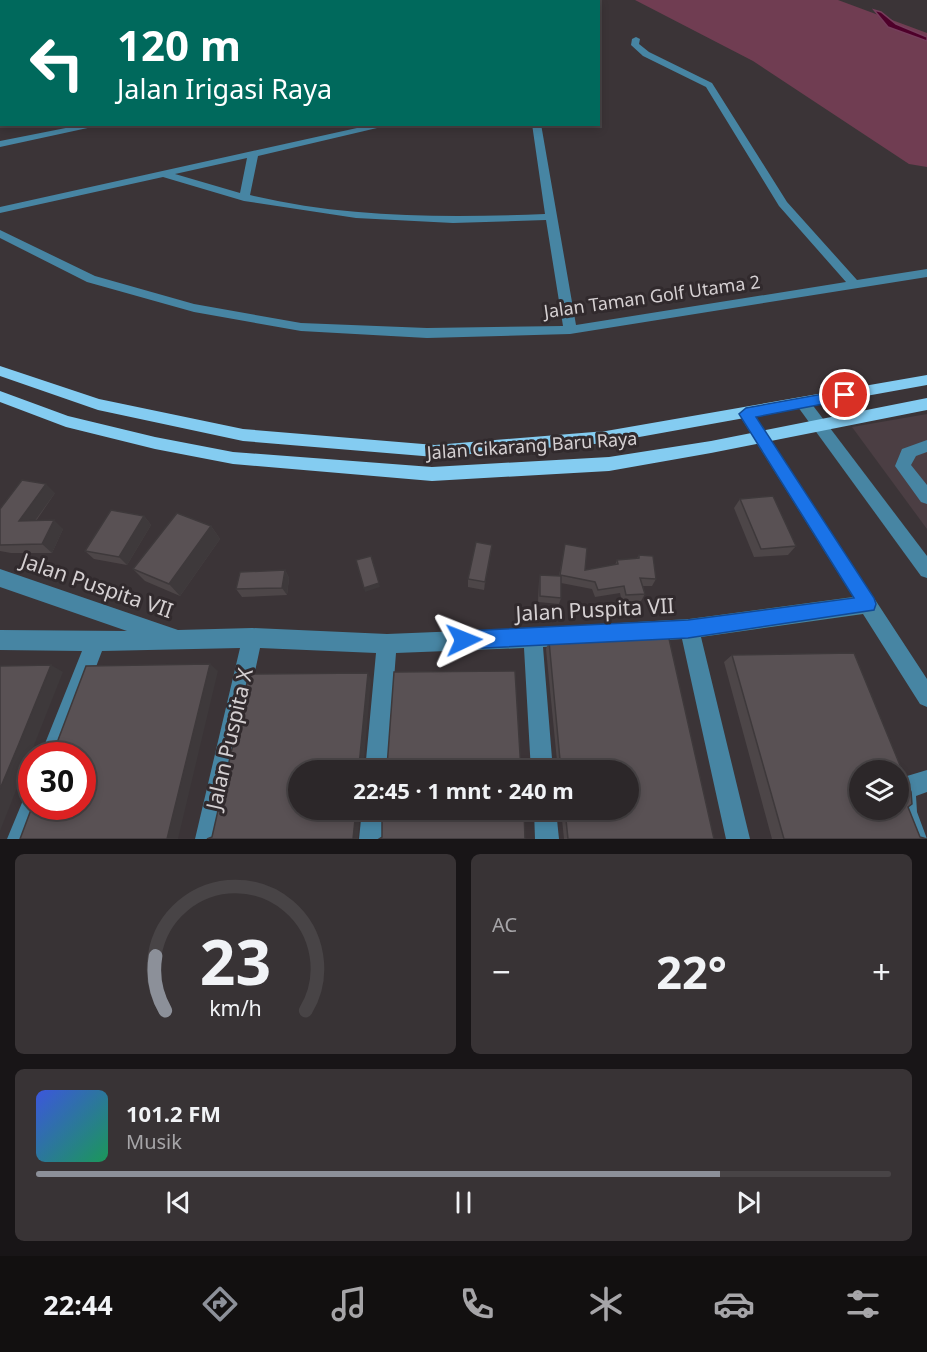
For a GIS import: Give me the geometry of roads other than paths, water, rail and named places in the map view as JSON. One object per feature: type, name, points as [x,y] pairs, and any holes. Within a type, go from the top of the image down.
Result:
[{"type":"main road","name":"Jalan Cikarang Baru Raya","points":[[0,371],[98,404],[243,435],[435,451],[606,437],[746,414],[927,380]]},
{"type":"main road","name":"Jalan Cikarang Baru Raya","points":[[0,396],[66,421],[155,444],[232,458],[432,474],[609,464],[711,447],[927,404]]},
{"type":"main road","points":[[703,421],[713,434],[711,447]]},
{"type":"street","points":[[636,39],[635,45],[646,54],[708,85],[783,204],[855,285]]},
{"type":"street","points":[[0,144],[92,126]]},
{"type":"street","points":[[0,210],[381,126]]},
{"type":"street","points":[[536,126],[570,330]]},
{"type":"street","points":[[244,198],[253,154]]},
{"type":"street","points":[[165,174],[204,188],[244,198],[341,214],[415,220],[551,217]]},
{"type":"street","name":"Jalan Taman Golf Utama 2","points":[[0,233],[21,246],[91,279],[194,308],[301,327],[427,333],[570,330],[927,273]]},
{"type":"street","points":[[803,403],[927,570]]},
{"type":"street","points":[[746,414],[927,697]]},
{"type":"street","points":[[927,446],[907,453],[903,466],[927,497]]},
{"type":"street","name":"Jalan Puspita VII","points":[[0,578],[180,639]]},
{"type":"street","name":"Jalan Puspita VII","points":[[0,640],[252,638],[387,644],[533,638],[688,629],[868,604]]},
{"type":"street","points":[[688,629],[738,839]]},
{"type":"street","name":"Jalan Puspita X","points":[[207,839],[252,638]]},
{"type":"street","points":[[533,638],[541,760]]},
{"type":"street","points":[[56,742],[96,641]]},
{"type":"street","points":[[377,760],[387,644]]},
{"type":"street","points":[[917,839],[905,813],[903,798],[906,789],[916,782],[927,781]]},
{"type":"street","points":[[19,839],[26,820]]},
{"type":"street","points":[[371,839],[372,820]]},
{"type":"street","points":[[546,820],[547,839]]}]
